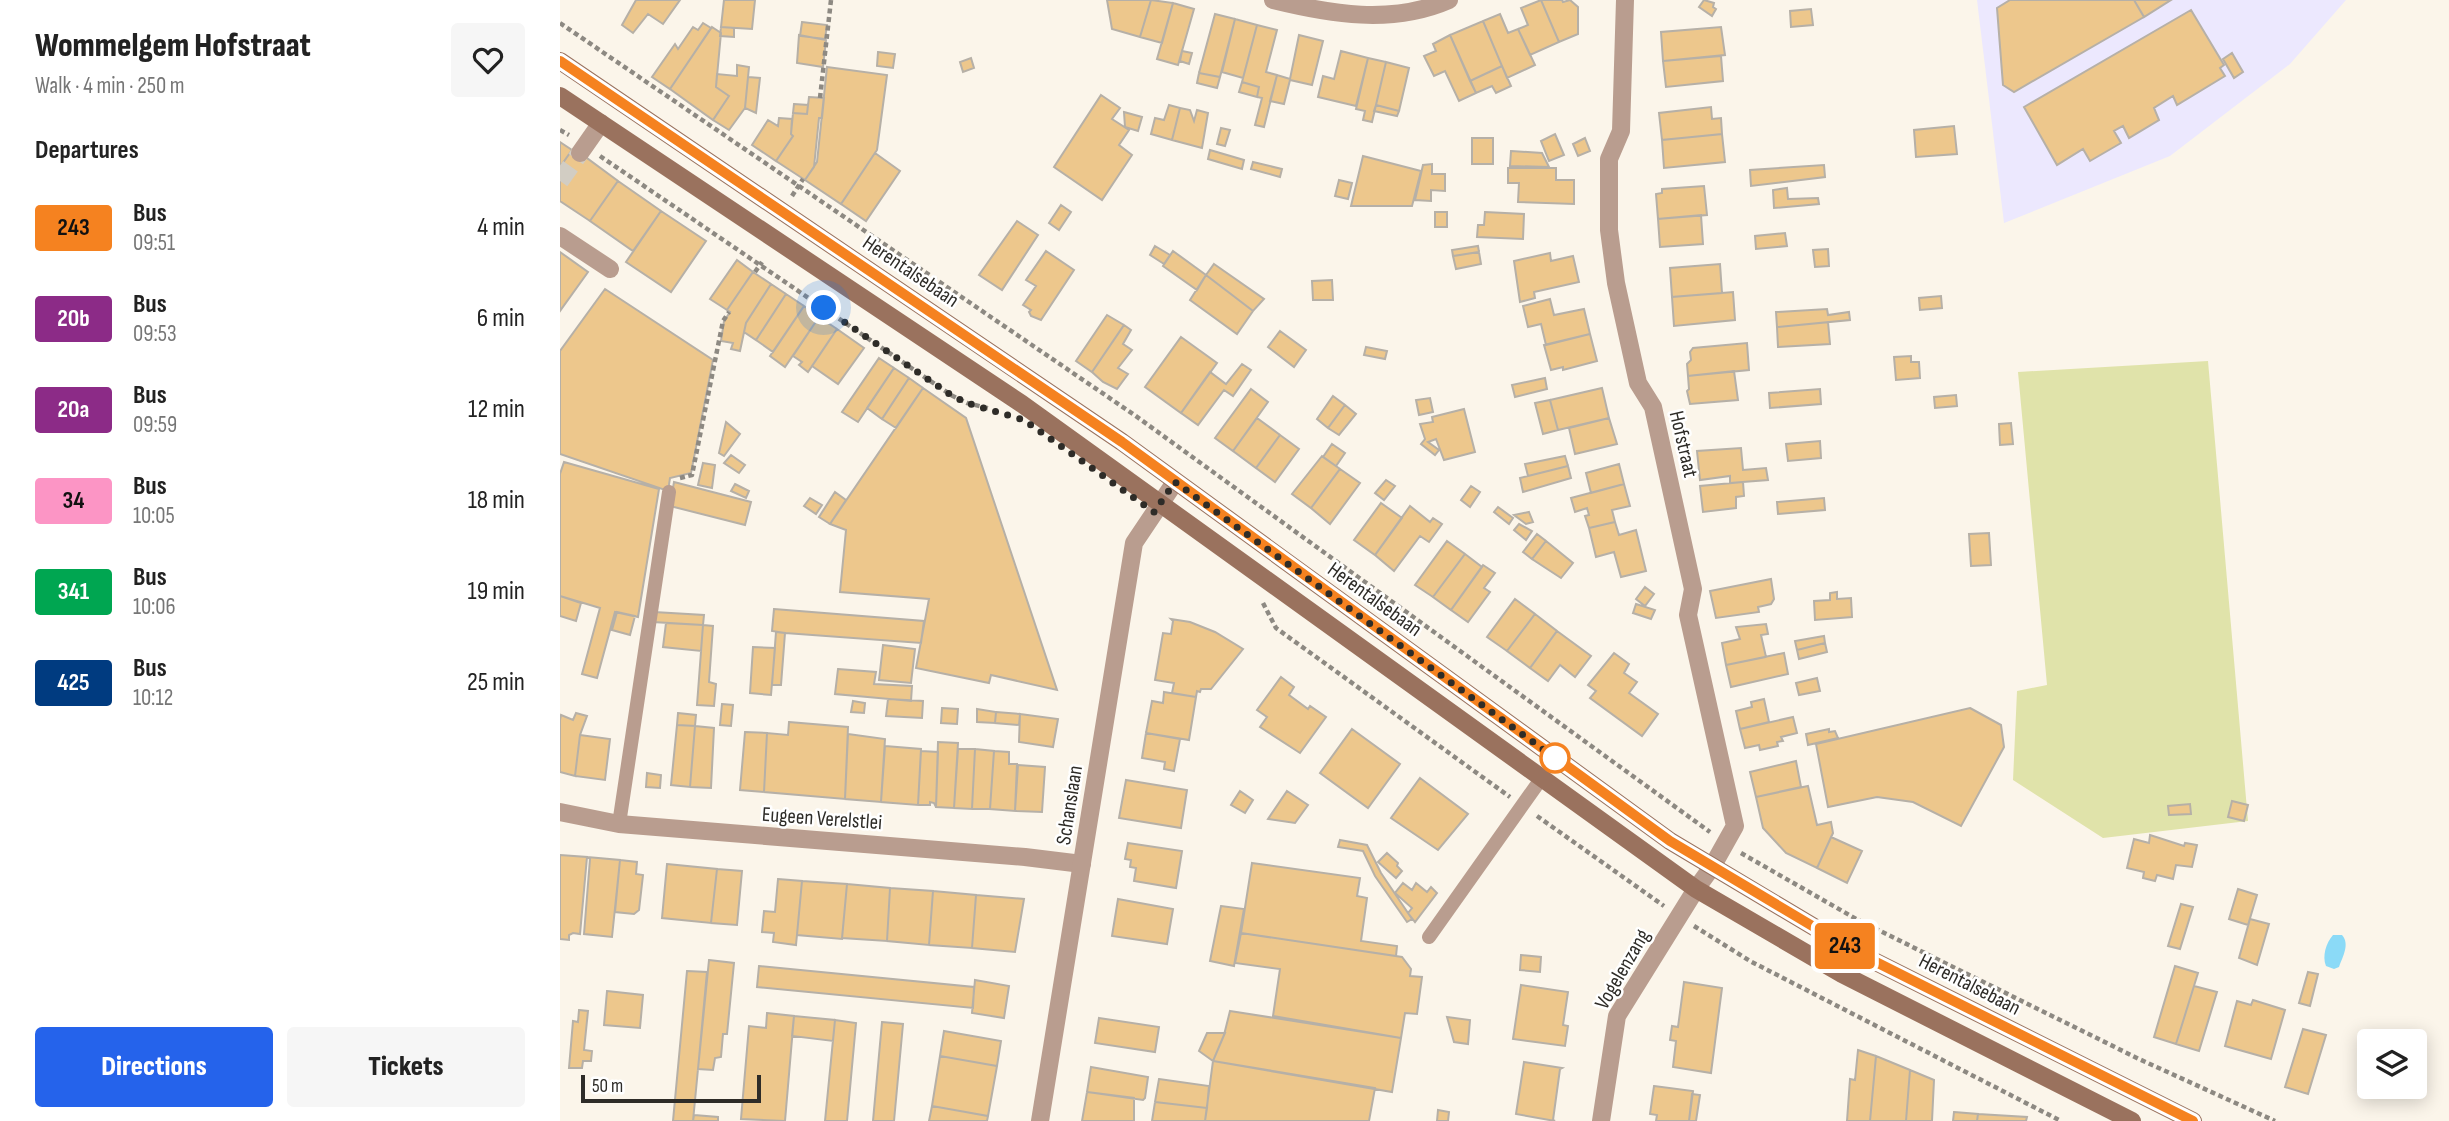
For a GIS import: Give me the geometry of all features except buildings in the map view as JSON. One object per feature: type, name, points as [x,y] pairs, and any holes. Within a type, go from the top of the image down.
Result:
[{"type":"main road","name":"Herentalsebaan","points":[[560,61],[1101,428],[1670,841],[1856,952],[2193,1121]]},
{"type":"main road","points":[[560,96],[1022,404],[1696,889],[1842,974],[2132,1121]]},
{"type":"street","points":[[1273,0],[1322,12],[1358,15],[1398,13],[1449,0]]},
{"type":"street","name":"Hofstraat","points":[[1625,0],[1621,131],[1609,159],[1609,230],[1616,283],[1638,383],[1653,407],[1693,589],[1688,615],[1735,826],[1696,889]]},
{"type":"street","points":[[582,149],[601,123]]},
{"type":"street","points":[[560,236],[610,269]]},
{"type":"street","name":"Schanslaan","points":[[1040,1121],[1134,543],[1175,482]]},
{"type":"street","name":"Eugeen Verelstlei","points":[[560,812],[619,824],[1026,857],[1082,864]]},
{"type":"street","name":"Vogelenzang","points":[[1601,1121],[1616,1016],[1696,889]]},
{"type":"lane","points":[[619,824],[669,492]]},
{"type":"lane","points":[[1429,937],[1541,779]]},
{"type":"path","points":[[820,98],[831,0]]},
{"type":"path","points":[[560,23],[1133,414],[1725,843],[1870,926],[2139,1059],[2275,1121]]},
{"type":"path","points":[[560,130],[582,149],[951,395],[967,403],[999,411]]},
{"type":"path","points":[[669,492],[670,481],[692,475],[723,321],[729,312]]},
{"type":"path","points":[[1259,595],[1269,620],[1276,628],[1678,917],[1750,961],[2061,1121]]},
{"type":"shaded area","points":[[1977,0],[2346,0],[2290,64],[2170,156],[2004,223]]},
{"type":"green space","points":[[2208,361],[2248,821],[2103,838],[2013,780],[2017,691],[2047,685],[2018,372]]},
{"type":"water","points":[[2333,935],[2342,935],[2346,946],[2339,967],[2334,969],[2326,966],[2324,958]]},
{"type":"tunnel","points":[[560,181],[580,153]]},
{"type":"bus line","name":"243","points":[[560,61],[1122,442],[1670,841],[1856,952],[2193,1121]]},
{"type":"route","points":[[824,308],[951,395],[967,403],[1024,420],[1154,512],[1175,482],[1555,758]]}]
